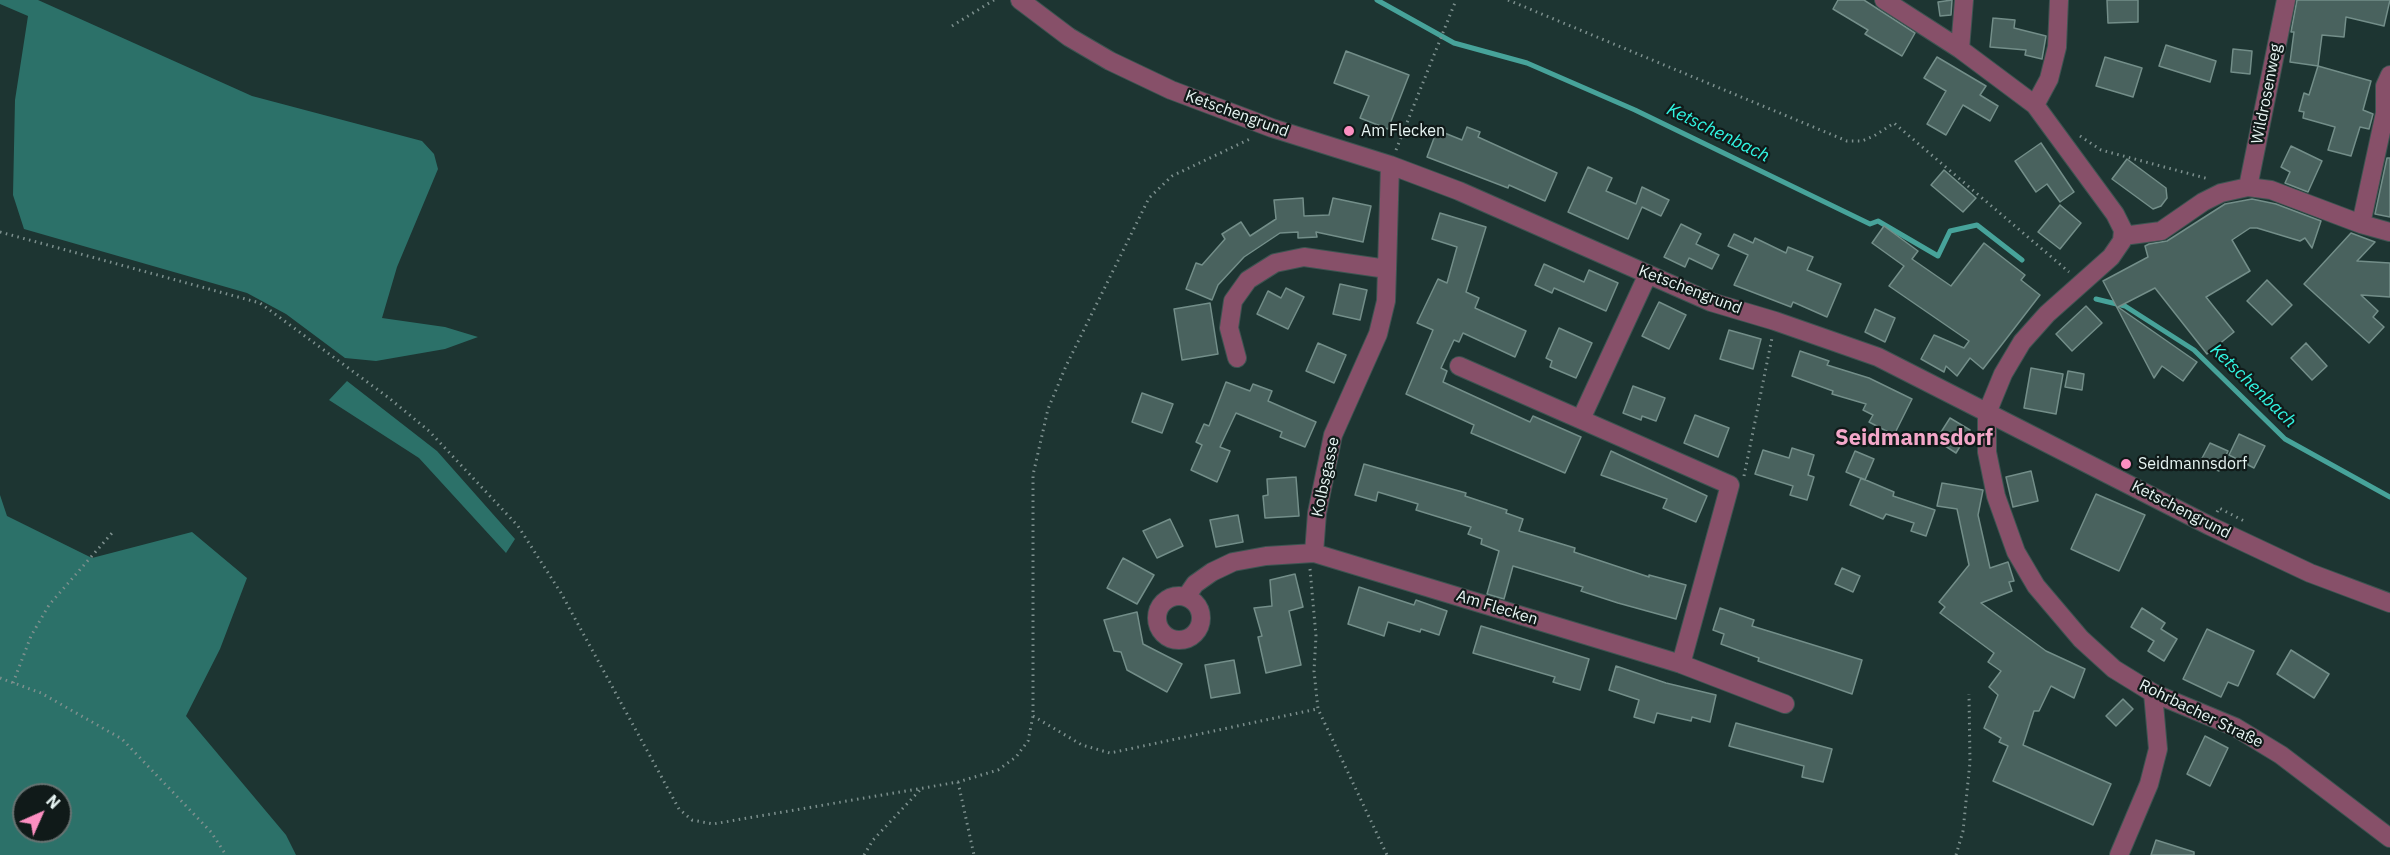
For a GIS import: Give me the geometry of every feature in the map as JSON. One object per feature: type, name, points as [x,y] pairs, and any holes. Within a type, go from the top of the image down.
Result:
[{"type":"street","name":"Ketschengrund","points":[[1020,0],[1069,37],[1110,61],[1171,90],[1272,128],[1390,165],[1459,191],[1711,302],[1775,321],[1878,357],[2300,568],[2390,603]]},
{"type":"street","points":[[1884,0],[1960,49],[2035,105],[2115,214],[2121,223],[2123,236],[2161,231],[2203,202],[2222,193],[2248,188],[2271,190],[2361,224],[2390,232]]},
{"type":"street","points":[[1960,49],[1964,0]]},
{"type":"street","points":[[2035,105],[2049,79],[2057,47],[2059,0]]},
{"type":"street","name":"Wildrosenweg","points":[[2248,188],[2286,0]]},
{"type":"street","points":[[2361,224],[2385,113],[2385,86],[2390,75]]},
{"type":"street","name":"Kolbsgasse","points":[[1314,553],[1317,513],[1333,435],[1378,334],[1386,301],[1390,165]]},
{"type":"street","name":"Rohrbacher Straße","points":[[2123,236],[2111,257],[2022,342],[2003,374],[1987,413],[1987,453],[1996,496],[2016,552],[2036,586],[2081,639],[2114,669],[2153,693],[2235,727],[2253,738],[2337,795],[2390,838]]},
{"type":"street","points":[[1237,358],[1229,328],[1233,301],[1248,280],[1275,263],[1304,257],[1387,269]]},
{"type":"street","points":[[1581,419],[1648,274]]},
{"type":"street","points":[[1459,366],[1730,485],[1681,664]]},
{"type":"street","points":[[1186,597],[1195,585],[1212,572],[1233,562],[1266,556],[1314,553]]},
{"type":"street","name":"Am Flecken","points":[[1314,553],[1681,664],[1785,704]]},
{"type":"street","points":[[2119,855],[2149,784],[2158,749],[2153,693]]},
{"type":"path","points":[[952,26],[994,0]]},
{"type":"path","points":[[1390,165],[1456,0]]},
{"type":"path","points":[[1508,0],[1847,141],[1862,141],[1894,123],[2082,283]]},
{"type":"path","points":[[0,232],[260,303],[361,376],[429,431],[518,526],[561,593],[680,809],[692,820],[713,824],[958,782],[998,770],[1016,758],[1028,741],[1033,716],[1033,475],[1048,409],[1066,366],[1149,198],[1172,176],[1272,128]]},
{"type":"path","points":[[2073,131],[2101,150],[2213,180]]},
{"type":"path","points":[[1730,485],[1744,476],[1775,321]]},
{"type":"path","points":[[13,683],[32,636],[49,605],[111,533]]},
{"type":"path","points":[[1314,553],[1310,564],[1316,636],[1314,671],[1318,709],[1387,855]]},
{"type":"path","points":[[0,678],[41,693],[122,739],[211,832],[226,855]]},
{"type":"path","points":[[1956,855],[1963,831],[1970,762],[1969,694]]},
{"type":"path","points":[[1033,716],[1082,745],[1110,753],[1318,709]]},
{"type":"path","points":[[958,782],[974,855]]},
{"type":"path","points":[[864,855],[873,840],[922,789]]},
{"type":"green space","points":[[0,0],[38,0],[252,96],[422,141],[434,154],[438,169],[397,267],[382,318],[445,327],[478,337],[445,349],[376,361],[345,358],[286,314],[247,293],[24,229],[13,195],[15,100],[28,16],[0,4]]},
{"type":"green space","points":[[347,381],[437,451],[515,539],[506,553],[419,458],[329,400]]},
{"type":"green space","points":[[0,495],[7,516],[92,558],[192,532],[247,578],[220,649],[186,716],[286,835],[296,855],[0,855]]},
{"type":"building","points":[[1838,0],[1864,0],[1915,33],[1902,56],[1865,34],[1868,30],[1833,9]]},
{"type":"building","points":[[1952,0],[1951,15],[1940,16],[1938,2]]},
{"type":"building","points":[[2107,0],[2138,0],[2138,22],[2108,23]]},
{"type":"building","points":[[2297,0],[2390,0],[2384,26],[2346,17],[2344,37],[2322,35],[2318,66],[2290,62],[2294,32],[2291,32]]},
{"type":"building","points":[[1993,18],[2015,20],[2014,28],[2046,36],[2042,59],[2025,55],[2026,50],[1990,47]]},
{"type":"building","points":[[2166,45],[2216,61],[2210,82],[2159,66]]},
{"type":"building","points":[[2233,49],[2252,51],[2250,74],[2231,72]]},
{"type":"building","points":[[1346,51],[1409,75],[1388,129],[1360,118],[1369,96],[1334,83]]},
{"type":"building","points":[[1937,57],[1986,86],[1980,95],[1998,106],[1990,121],[1963,105],[1946,135],[1927,124],[1946,91],[1924,78]]},
{"type":"building","points":[[2105,57],[2142,68],[2133,97],[2096,86]]},
{"type":"building","points":[[2318,66],[2371,81],[2363,110],[2373,114],[2369,129],[2360,127],[2351,156],[2328,150],[2335,127],[2303,118],[2304,112],[2299,111],[2304,93],[2309,95]]},
{"type":"building","points":[[1467,127],[1480,132],[1478,137],[1557,173],[1545,201],[1509,185],[1508,188],[1427,157],[1437,130],[1462,140]]},
{"type":"building","points":[[2041,143],[2074,192],[2060,202],[2047,184],[2036,192],[2015,161]]},
{"type":"building","points":[[2291,146],[2322,161],[2308,192],[2285,183],[2290,172],[2281,167]]},
{"type":"building","points":[[2387,158],[2390,158],[2390,217],[2375,214]]},
{"type":"building","points":[[2127,159],[2166,188],[2167,198],[2161,206],[2153,209],[2112,179]]},
{"type":"building","points":[[1588,167],[1612,178],[1606,191],[1636,204],[1642,187],[1669,200],[1661,216],[1642,207],[1628,239],[1568,212]]},
{"type":"building","points":[[1944,170],[1976,198],[1963,212],[1931,185]]},
{"type":"building","points":[[1303,198],[1304,216],[1329,215],[1333,198],[1371,206],[1363,242],[1316,232],[1317,237],[1298,238],[1298,232],[1280,233],[1244,257],[1218,285],[1212,300],[1186,289],[1196,263],[1202,265],[1225,239],[1222,234],[1241,222],[1250,236],[1276,219],[1274,200]]},
{"type":"building","points":[[2252,199],[2276,204],[2321,221],[2312,248],[2305,238],[2300,241],[2257,228],[2250,228],[2232,240],[2250,271],[2206,297],[2234,332],[2207,354],[2155,288],[2118,307],[2197,362],[2183,381],[2162,366],[2154,378],[2103,281],[2148,257],[2145,246],[2167,241],[2225,204]]},
{"type":"building","points":[[2060,205],[2081,223],[2060,249],[2038,232]]},
{"type":"building","points":[[1440,213],[1486,227],[1466,292],[1479,298],[1475,308],[1526,331],[1515,357],[1463,333],[1459,342],[1454,340],[1441,368],[1447,371],[1443,382],[1530,422],[1533,416],[1581,437],[1565,473],[1471,433],[1474,425],[1406,394],[1433,330],[1417,323],[1438,279],[1447,283],[1457,247],[1432,239]]},
{"type":"building","points":[[1681,224],[1701,234],[1696,244],[1719,255],[1712,269],[1689,258],[1685,267],[1664,257]]},
{"type":"building","points":[[1884,226],[1918,251],[1912,259],[1951,286],[1984,243],[2025,275],[2021,280],[2040,295],[1983,369],[1970,358],[1957,376],[1946,366],[1944,372],[1921,359],[1934,335],[1964,348],[1969,341],[1889,286],[1904,266],[1872,243]]},
{"type":"building","points":[[2351,233],[2375,242],[2357,261],[2390,263],[2390,297],[2361,295],[2378,311],[2373,317],[2384,327],[2369,343],[2304,284]]},
{"type":"building","points":[[1734,234],[1753,243],[1755,238],[1786,253],[1788,247],[1813,257],[1807,270],[1841,284],[1827,317],[1793,302],[1791,307],[1734,285],[1748,255],[1728,246]]},
{"type":"building","points":[[1544,264],[1584,282],[1589,270],[1618,283],[1606,311],[1554,288],[1552,293],[1535,285]]},
{"type":"building","points":[[2267,280],[2292,305],[2272,325],[2247,301]]},
{"type":"building","points":[[1340,284],[1367,290],[1360,320],[1333,314]]},
{"type":"building","points":[[1286,288],[1304,297],[1288,329],[1257,314],[1268,291],[1281,298]]},
{"type":"building","points":[[1659,302],[1686,315],[1669,349],[1642,336]]},
{"type":"building","points":[[1210,303],[1218,354],[1182,360],[1174,309]]},
{"type":"building","points":[[2086,306],[2102,323],[2072,351],[2056,334]]},
{"type":"building","points":[[1875,309],[1895,318],[1885,342],[1865,332]]},
{"type":"building","points":[[1559,328],[1592,343],[1576,378],[1550,367],[1552,361],[1546,358]]},
{"type":"building","points":[[1729,330],[1761,339],[1753,369],[1720,359]]},
{"type":"building","points":[[1318,343],[1346,355],[1334,383],[1306,371]]},
{"type":"building","points":[[2306,343],[2327,366],[2312,380],[2291,358]]},
{"type":"building","points":[[1800,351],[1829,361],[1827,365],[1869,378],[1912,399],[1894,435],[1869,422],[1873,415],[1863,410],[1866,404],[1832,394],[1833,391],[1792,376]]},
{"type":"building","points":[[2031,368],[2063,374],[2056,414],[2024,408]]},
{"type":"building","points":[[2068,371],[2084,374],[2082,390],[2065,387]]},
{"type":"building","points":[[1226,382],[1250,391],[1253,384],[1272,391],[1268,401],[1316,422],[1305,447],[1280,437],[1282,432],[1236,413],[1220,447],[1230,451],[1217,482],[1191,470],[1202,445],[1196,442],[1204,424],[1209,426]]},
{"type":"building","points":[[1633,386],[1665,398],[1656,421],[1642,416],[1641,420],[1623,413]]},
{"type":"building","points":[[1142,393],[1173,404],[1162,433],[1132,422]]},
{"type":"building","points":[[1695,415],[1729,428],[1718,457],[1684,443]]},
{"type":"building","points":[[1950,418],[1970,430],[1956,453],[1936,440]]},
{"type":"building","points":[[2239,434],[2265,446],[2254,468],[2229,455]]},
{"type":"building","points":[[2210,443],[2228,451],[2219,471],[2200,462]]},
{"type":"building","points":[[1792,448],[1814,455],[1808,475],[1814,477],[1807,500],[1790,495],[1793,486],[1755,474],[1763,450],[1789,458]]},
{"type":"building","points":[[1611,451],[1707,496],[1696,522],[1663,508],[1667,499],[1601,475]]},
{"type":"building","points":[[1855,451],[1874,459],[1865,480],[1846,472]]},
{"type":"building","points":[[1364,464],[1466,493],[1465,496],[1507,510],[1506,513],[1523,519],[1519,531],[1575,548],[1574,552],[1649,577],[1649,575],[1686,585],[1676,619],[1581,591],[1583,587],[1513,566],[1504,599],[1487,594],[1499,551],[1481,544],[1482,539],[1468,534],[1471,527],[1416,510],[1418,504],[1378,492],[1376,501],[1355,495]]},
{"type":"building","points":[[2031,471],[2038,501],[2013,507],[2006,477]]},
{"type":"building","points":[[1296,477],[1299,516],[1265,518],[1263,496],[1268,495],[1267,479]]},
{"type":"building","points":[[1861,478],[1894,492],[1893,496],[1935,510],[1926,536],[1911,531],[1914,523],[1886,514],[1883,519],[1850,505]]},
{"type":"building","points":[[1942,483],[1983,490],[1978,515],[1990,568],[2008,562],[2014,581],[2009,582],[2012,591],[1981,603],[2046,651],[2085,669],[2074,698],[2051,686],[2039,711],[2034,711],[2023,745],[2111,784],[2093,825],[1993,781],[2008,746],[1999,742],[2001,738],[1984,728],[1998,695],[1989,687],[2001,671],[1988,662],[1994,653],[1940,613],[1945,607],[1939,602],[1969,565],[1957,509],[1937,506]]},
{"type":"building","points":[[2096,494],[2145,515],[2119,571],[2071,549]]},
{"type":"building","points":[[1238,515],[1243,542],[1216,547],[1210,520]]},
{"type":"building","points":[[1170,519],[1183,546],[1157,558],[1143,531]]},
{"type":"building","points":[[1123,558],[1154,575],[1137,604],[1107,588]]},
{"type":"building","points":[[1842,568],[1860,576],[1853,592],[1835,584]]},
{"type":"building","points":[[1295,574],[1303,607],[1289,611],[1301,665],[1266,673],[1258,637],[1262,636],[1254,608],[1272,606],[1270,580]]},
{"type":"building","points":[[1359,587],[1414,605],[1416,600],[1447,611],[1439,635],[1388,622],[1384,636],[1348,624]]},
{"type":"building","points":[[1720,608],[1754,620],[1752,626],[1862,660],[1852,694],[1758,661],[1759,658],[1721,644],[1724,634],[1713,630]]},
{"type":"building","points":[[2142,608],[2165,623],[2161,629],[2177,639],[2164,661],[2148,651],[2154,641],[2131,627]]},
{"type":"building","points":[[1137,612],[1143,644],[1182,664],[1167,692],[1127,670],[1121,652],[1114,651],[1104,620]]},
{"type":"building","points":[[1481,626],[1589,659],[1580,690],[1553,682],[1555,677],[1473,653]]},
{"type":"building","points":[[2207,629],[2254,651],[2238,686],[2228,682],[2221,697],[2183,679]]},
{"type":"building","points":[[2291,650],[2329,674],[2314,698],[2277,674]]},
{"type":"building","points":[[1234,660],[1240,693],[1211,698],[1205,665]]},
{"type":"building","points":[[1616,666],[1666,683],[1716,695],[1710,722],[1692,717],[1691,721],[1657,713],[1654,723],[1634,717],[1639,700],[1609,690]]},
{"type":"building","points":[[2123,699],[2133,709],[2116,726],[2106,716]]},
{"type":"building","points":[[1736,723],[1832,749],[1823,782],[1802,777],[1804,766],[1729,746]]},
{"type":"building","points":[[2205,736],[2228,748],[2210,786],[2187,774]]},
{"type":"building","points":[[2156,840],[2194,852],[2194,855],[2151,855]]},
{"type":"waterway","name":"Ketschenbach","points":[[1377,0],[1454,43],[1527,63],[1635,110],[1870,224],[1878,221],[1938,256],[1950,231],[1977,225],[2022,260]]},
{"type":"waterway","name":"Ketschenbach","points":[[2096,299],[2125,306],[2194,350],[2285,439],[2390,497]]},
{"type":"place","name":"Am Flecken","points":[[1349,131]]},
{"type":"place","name":"Seidmannsdorf","points":[[2126,464]]},
{"type":"district","name":"Seidmannsdorf","points":[[1914,439]]}]
